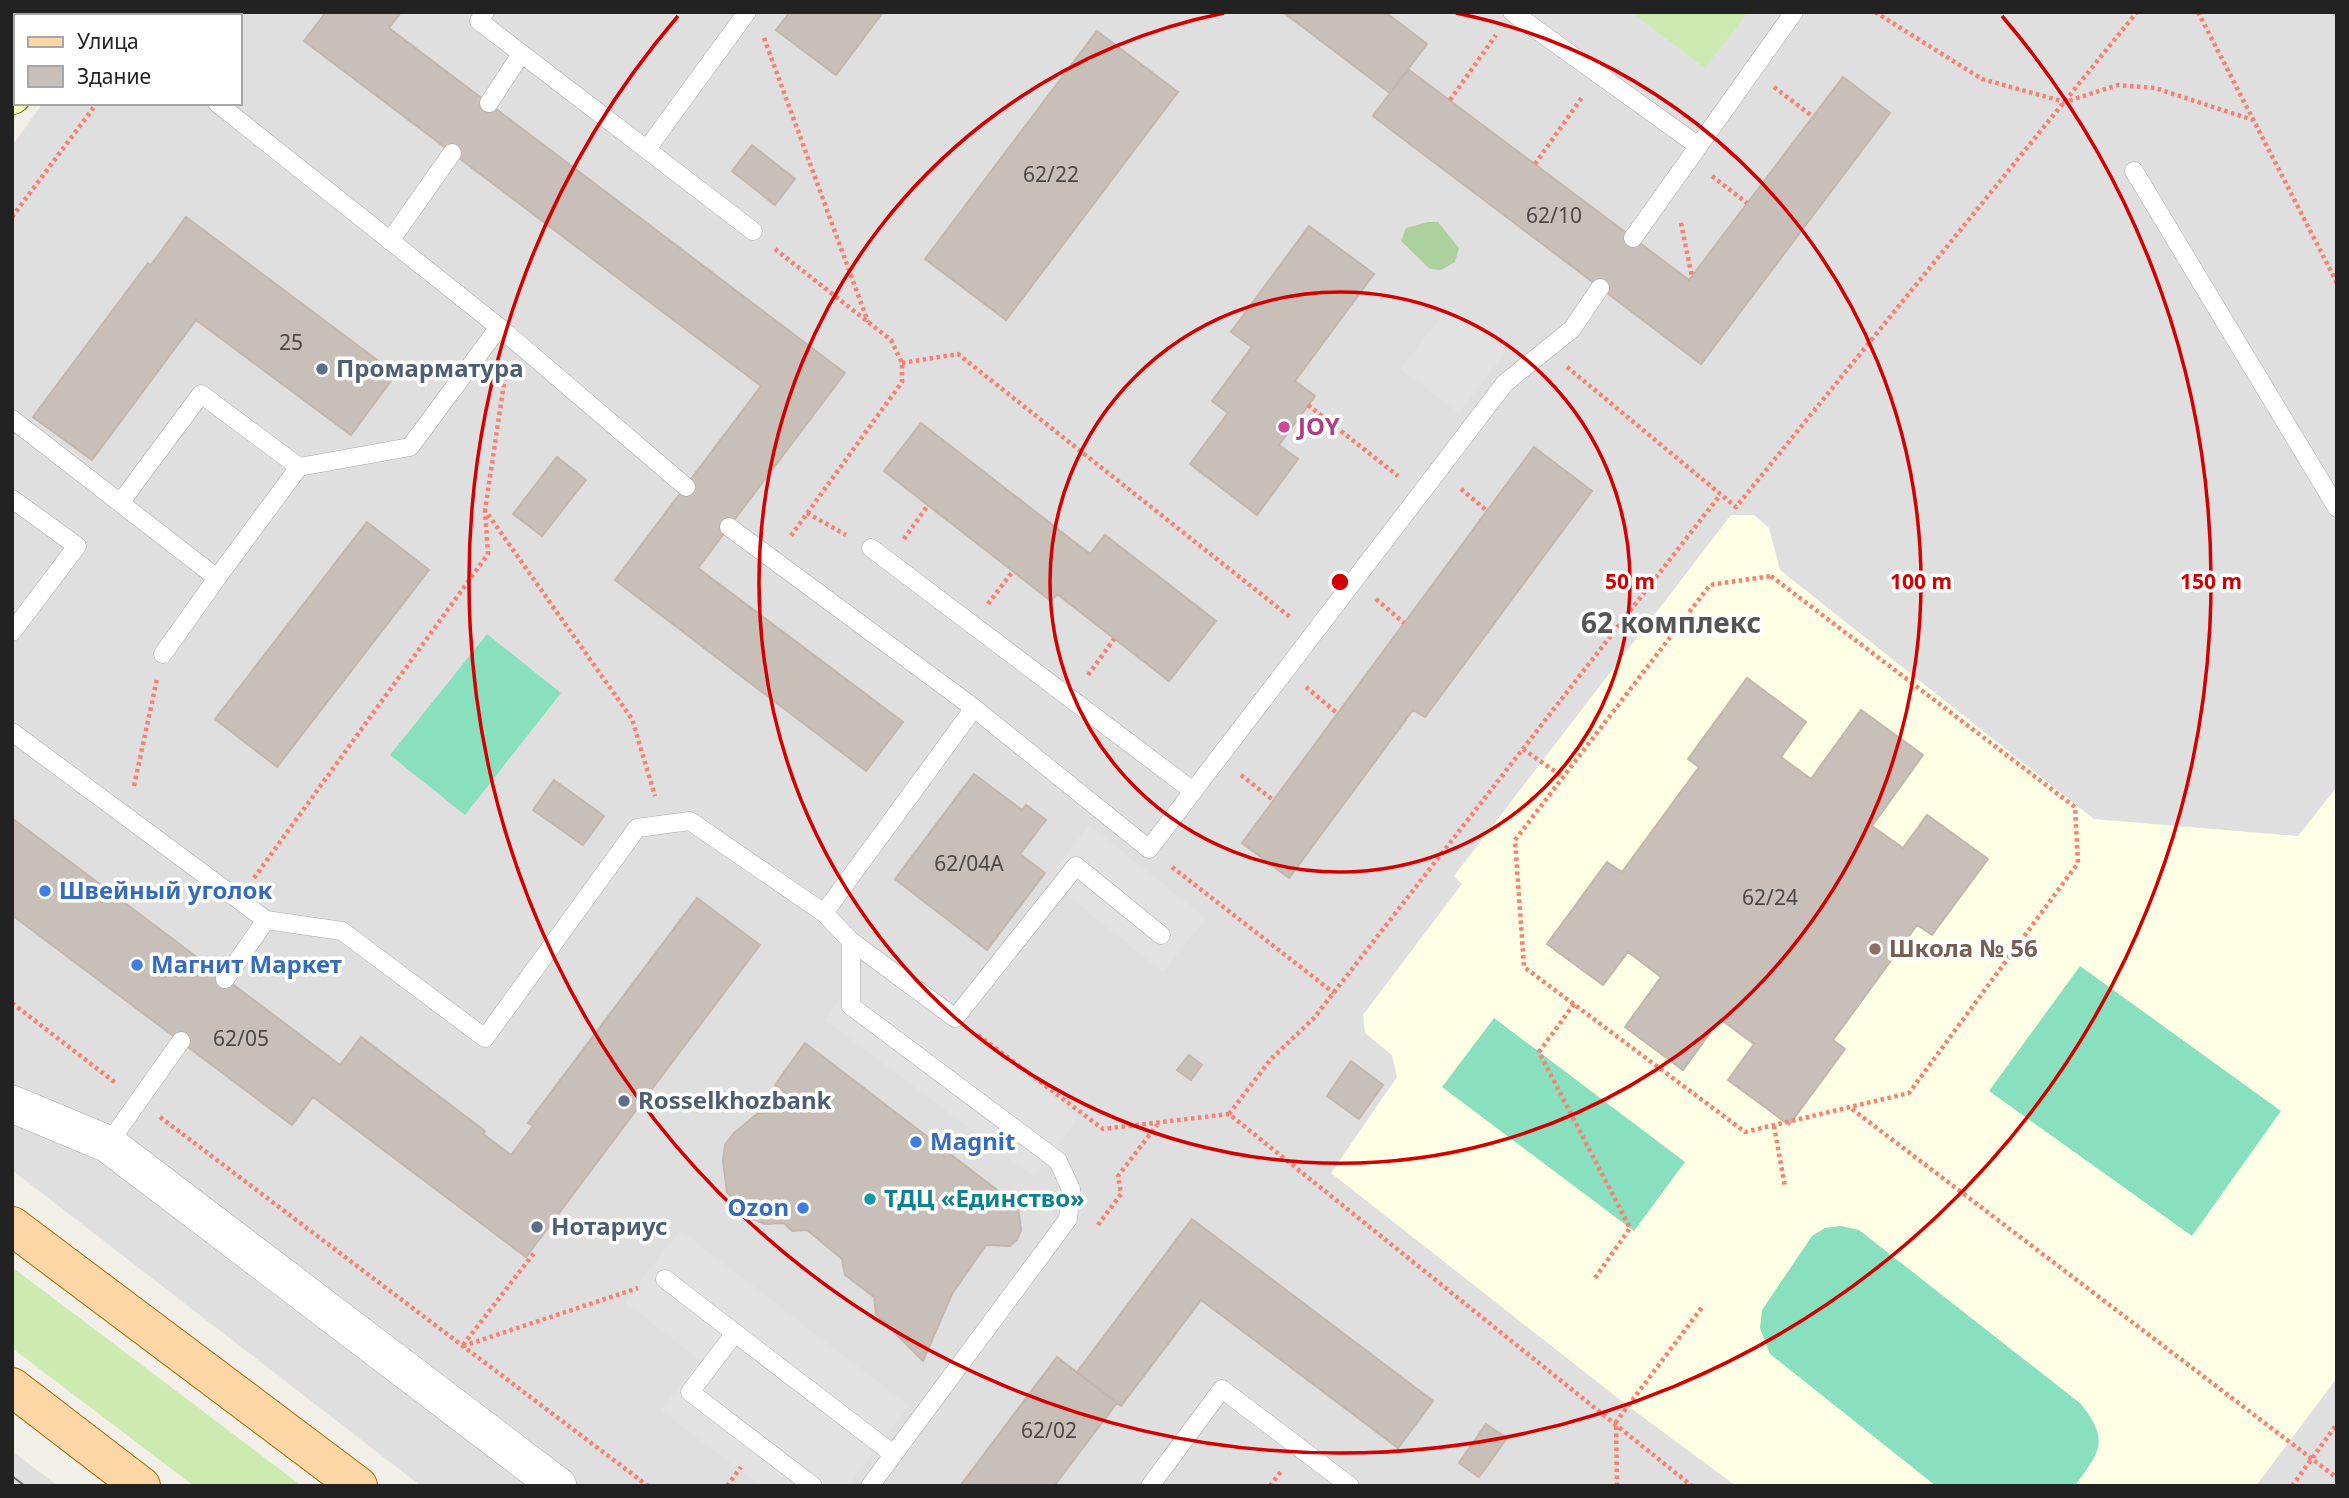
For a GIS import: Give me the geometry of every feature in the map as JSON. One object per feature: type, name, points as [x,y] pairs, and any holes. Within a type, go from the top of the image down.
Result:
[{"type":"main road","points":[[12,1226],[358,1486]]},
{"type":"main road","points":[[12,1387],[141,1486]]},
{"type":"street","points":[[12,1104],[108,1144],[558,1486]]},
{"type":"lane","points":[[485,12],[479,21],[753,231]]},
{"type":"lane","points":[[1512,12],[1599,75],[1693,151]]},
{"type":"lane","points":[[1633,238],[1794,12]]},
{"type":"lane","points":[[647,149],[753,19]]},
{"type":"lane","points":[[489,103],[521,54]]},
{"type":"lane","points":[[220,105],[505,332],[686,486]]},
{"type":"lane","points":[[390,241],[452,153]]},
{"type":"lane","points":[[2134,171],[2337,508]]},
{"type":"lane","points":[[729,527],[974,708],[1149,849],[1505,383],[1572,329],[1600,288]]},
{"type":"lane","points":[[163,654],[299,467],[410,447],[505,332]]},
{"type":"lane","points":[[120,503],[201,394],[299,467]]},
{"type":"lane","points":[[12,419],[217,578]]},
{"type":"lane","points":[[12,499],[77,546],[12,632]]},
{"type":"lane","points":[[871,548],[1193,791]]},
{"type":"lane","points":[[824,913],[974,708]]},
{"type":"lane","points":[[12,732],[266,920],[342,931],[485,1038],[637,828],[690,821],[824,913],[851,941],[955,1018],[1076,866],[1161,935]]},
{"type":"lane","points":[[225,979],[266,920]]},
{"type":"lane","points":[[851,941],[851,1006],[1058,1161],[1071,1189],[1068,1219],[870,1486]]},
{"type":"lane","points":[[108,1144],[181,1041]]},
{"type":"lane","points":[[665,1279],[893,1454]]},
{"type":"lane","points":[[735,1333],[690,1392],[813,1486]]},
{"type":"lane","points":[[1150,1486],[1222,1389],[1350,1486]]},
{"type":"path","points":[[1450,100],[1512,12]]},
{"type":"path","points":[[1875,12],[1982,79],[2064,102],[2118,85],[2155,88],[2253,120]]},
{"type":"path","points":[[1546,350],[1736,507],[2137,12]]},
{"type":"path","points":[[2198,12],[2337,283]]},
{"type":"path","points":[[753,19],[869,323]]},
{"type":"path","points":[[1751,70],[1812,116]]},
{"type":"path","points":[[1535,164],[1599,75]]},
{"type":"path","points":[[12,217],[96,105]]},
{"type":"path","points":[[1693,151],[1747,203]]},
{"type":"path","points":[[1672,182],[1692,277]]},
{"type":"path","points":[[753,231],[891,340],[902,363],[902,382],[773,560]]},
{"type":"path","points":[[238,900],[488,554],[485,510],[505,332]]},
{"type":"path","points":[[902,363],[958,354],[1313,635]]},
{"type":"path","points":[[1308,405],[1420,494]]},
{"type":"path","points":[[955,1018],[1103,1129],[1230,1114],[1271,1059],[1314,1018],[1334,993],[1720,495]]},
{"type":"path","points":[[889,561],[928,505]]},
{"type":"path","points":[[485,510],[632,719],[664,824]]},
{"type":"path","points":[[807,513],[871,548]]},
{"type":"path","points":[[973,625],[1013,571]]},
{"type":"path","points":[[1771,576],[2076,807],[2078,863],[1909,1093],[1745,1132],[1574,1004],[1524,967],[1515,841],[1710,585],[1771,576]]},
{"type":"path","points":[[1354,580],[1404,623]]},
{"type":"path","points":[[1071,699],[1114,639]]},
{"type":"path","points":[[127,817],[163,654]]},
{"type":"path","points":[[1285,670],[1338,713]]},
{"type":"path","points":[[1523,749],[1563,777]]},
{"type":"path","points":[[1219,757],[1273,800]]},
{"type":"path","points":[[1149,849],[1334,993]]},
{"type":"path","points":[[12,1003],[648,1486]]},
{"type":"path","points":[[1574,1004],[1539,1052],[1630,1228],[1595,1278]]},
{"type":"path","points":[[1851,1108],[2337,1478]]},
{"type":"path","points":[[1230,1114],[1616,1422],[1692,1486]]},
{"type":"path","points":[[1118,1176],[1157,1124]]},
{"type":"path","points":[[1774,1126],[1785,1187]]},
{"type":"path","points":[[463,1346],[534,1253]]},
{"type":"path","points":[[463,1346],[665,1279]]},
{"type":"path","points":[[1617,1486],[1616,1422],[1703,1306]]},
{"type":"path","points":[[2292,1486],[2337,1424]]},
{"type":"shaded area","points":[[2337,12],[2337,1486],[421,1486],[12,1170],[12,146],[42,105],[242,105],[242,14],[110,14]]},
{"type":"shaded area","points":[[1448,307],[1506,351],[1459,413],[1401,369]]},
{"type":"shaded area","name":"Школа № 56","points":[[1731,515],[1754,515],[1769,528],[1780,570],[2094,819],[2298,836],[2337,787],[2337,1378],[2256,1486],[1736,1486],[1628,1406],[1331,1173],[1397,1077],[1392,1055],[1365,1033],[1363,1015],[1462,884],[1454,876]]},
{"type":"shaded area","points":[[1089,825],[1206,918],[1163,972],[1054,885],[1063,873],[1056,867]]},
{"type":"shaded area","points":[[867,959],[1079,1117],[1034,1177],[825,1020]]},
{"type":"shaded area","points":[[680,1230],[909,1406],[848,1486],[760,1486],[661,1410],[700,1360],[625,1302]]},
{"type":"shaded area","points":[[12,1451],[58,1486],[12,1486]]},
{"type":"green space","points":[[1631,12],[1748,12],[1705,68]]},
{"type":"green space","points":[[1438,222],[1459,248],[1455,262],[1441,270],[1430,269],[1401,241],[1406,228]]},
{"type":"green space","points":[[487,634],[561,693],[465,815],[390,755]]},
{"type":"green space","points":[[2080,966],[2281,1111],[2192,1236],[1989,1091]]},
{"type":"green space","points":[[1494,1018],[1685,1162],[1634,1231],[1442,1087]]},
{"type":"green space","points":[[1841,1226],[1859,1230],[2081,1404],[2096,1427],[2098,1446],[2091,1464],[2075,1486],[1936,1486],[1770,1354],[1760,1328],[1762,1310],[1812,1236],[1825,1228]]},
{"type":"green space","points":[[12,1267],[302,1486],[194,1486],[12,1348]]},
{"type":"building","points":[[326,12],[401,12],[389,28],[845,373],[698,568],[903,722],[866,771],[615,580],[761,386],[304,41]]},
{"type":"building","points":[[790,12],[883,12],[836,75],[776,30]]},
{"type":"building","points":[[1283,12],[1385,12],[1427,44],[1390,93]]},
{"type":"building","points":[[1097,31],[1178,92],[1006,320],[925,259]]},
{"type":"building","points":[[1408,69],[1689,280],[1843,77],[1890,113],[1701,364],[1373,116]]},
{"type":"building","points":[[752,145],[795,179],[775,205],[732,171]]},
{"type":"building","points":[[186,217],[396,374],[351,435],[196,320],[92,460],[33,417],[148,263],[151,265]]},
{"type":"building","points":[[1309,226],[1374,274],[1295,381],[1315,396],[1279,445],[1298,459],[1257,515],[1190,464],[1228,413],[1212,401],[1252,347],[1231,332]]},
{"type":"building","points":[[921,423],[1090,554],[1105,535],[1216,621],[1169,681],[1057,594],[1051,601],[884,471]]},
{"type":"building","points":[[1534,447],[1592,491],[1425,717],[1413,710],[1289,878],[1242,843]]},
{"type":"building","points":[[557,457],[586,480],[542,536],[513,514]]},
{"type":"building","points":[[367,522],[429,570],[277,767],[215,719]]},
{"type":"building","points":[[1747,678],[1806,722],[1781,757],[1811,779],[1861,710],[1923,755],[1872,826],[1903,848],[1927,815],[1988,859],[1932,935],[1917,925],[1833,1040],[1845,1049],[1789,1125],[1728,1080],[1754,1044],[1720,1019],[1683,1070],[1625,1027],[1661,977],[1628,952],[1603,985],[1547,944],[1607,862],[1622,872],[1699,767],[1688,759]]},
{"type":"building","points":[[974,774],[1022,810],[1026,805],[1046,820],[1020,854],[1045,873],[987,950],[895,879]]},
{"type":"building","points":[[554,780],[604,816],[583,845],[533,810]]},
{"type":"building","points":[[12,818],[340,1065],[361,1037],[485,1131],[483,1134],[511,1155],[533,1126],[528,1123],[697,898],[760,945],[526,1257],[313,1097],[292,1125],[12,915]]},
{"type":"building","name":"ТДЦ «Единство»","points":[[805,1043],[1018,1206],[1021,1230],[1017,1240],[1010,1246],[986,1245],[952,1294],[923,1361],[876,1314],[874,1297],[845,1275],[842,1259],[807,1230],[792,1231],[784,1223],[765,1224],[750,1218],[727,1192],[723,1161],[725,1145],[734,1133],[757,1114],[804,1106],[775,1085]]},
{"type":"building","points":[[1189,1055],[1202,1065],[1191,1080],[1177,1070]]},
{"type":"building","points":[[1351,1061],[1383,1085],[1359,1119],[1327,1096]]},
{"type":"building","points":[[1192,1219],[1433,1401],[1398,1448],[1201,1300],[1121,1406],[1077,1372]]},
{"type":"building","points":[[1057,1357],[1117,1403],[1054,1486],[960,1486]]},
{"type":"building","points":[[1486,1424],[1507,1438],[1479,1477],[1459,1463]]},
{"type":"tram line","points":[[12,1476],[25,1486]]},
{"type":"place","name":"Промарматура","points":[[322,369]]},
{"type":"place","name":"JOY","points":[[1284,427]]},
{"type":"place","name":"Швейный уголок","points":[[45,891]]},
{"type":"place","name":"Школа № 56","points":[[1875,949]]},
{"type":"place","name":"Магнит Маркет","points":[[137,965]]},
{"type":"place","name":"Rosselkhozbank","points":[[624,1101]]},
{"type":"place","name":"Magnit","points":[[916,1142]]},
{"type":"place","name":"ТДЦ «Единство»","points":[[870,1199]]},
{"type":"place","name":"Ozon","points":[[803,1208]]},
{"type":"place","name":"Нотариус","points":[[537,1227]]},
{"type":"district","name":"62 комплекс","points":[[1671,623]]}]
